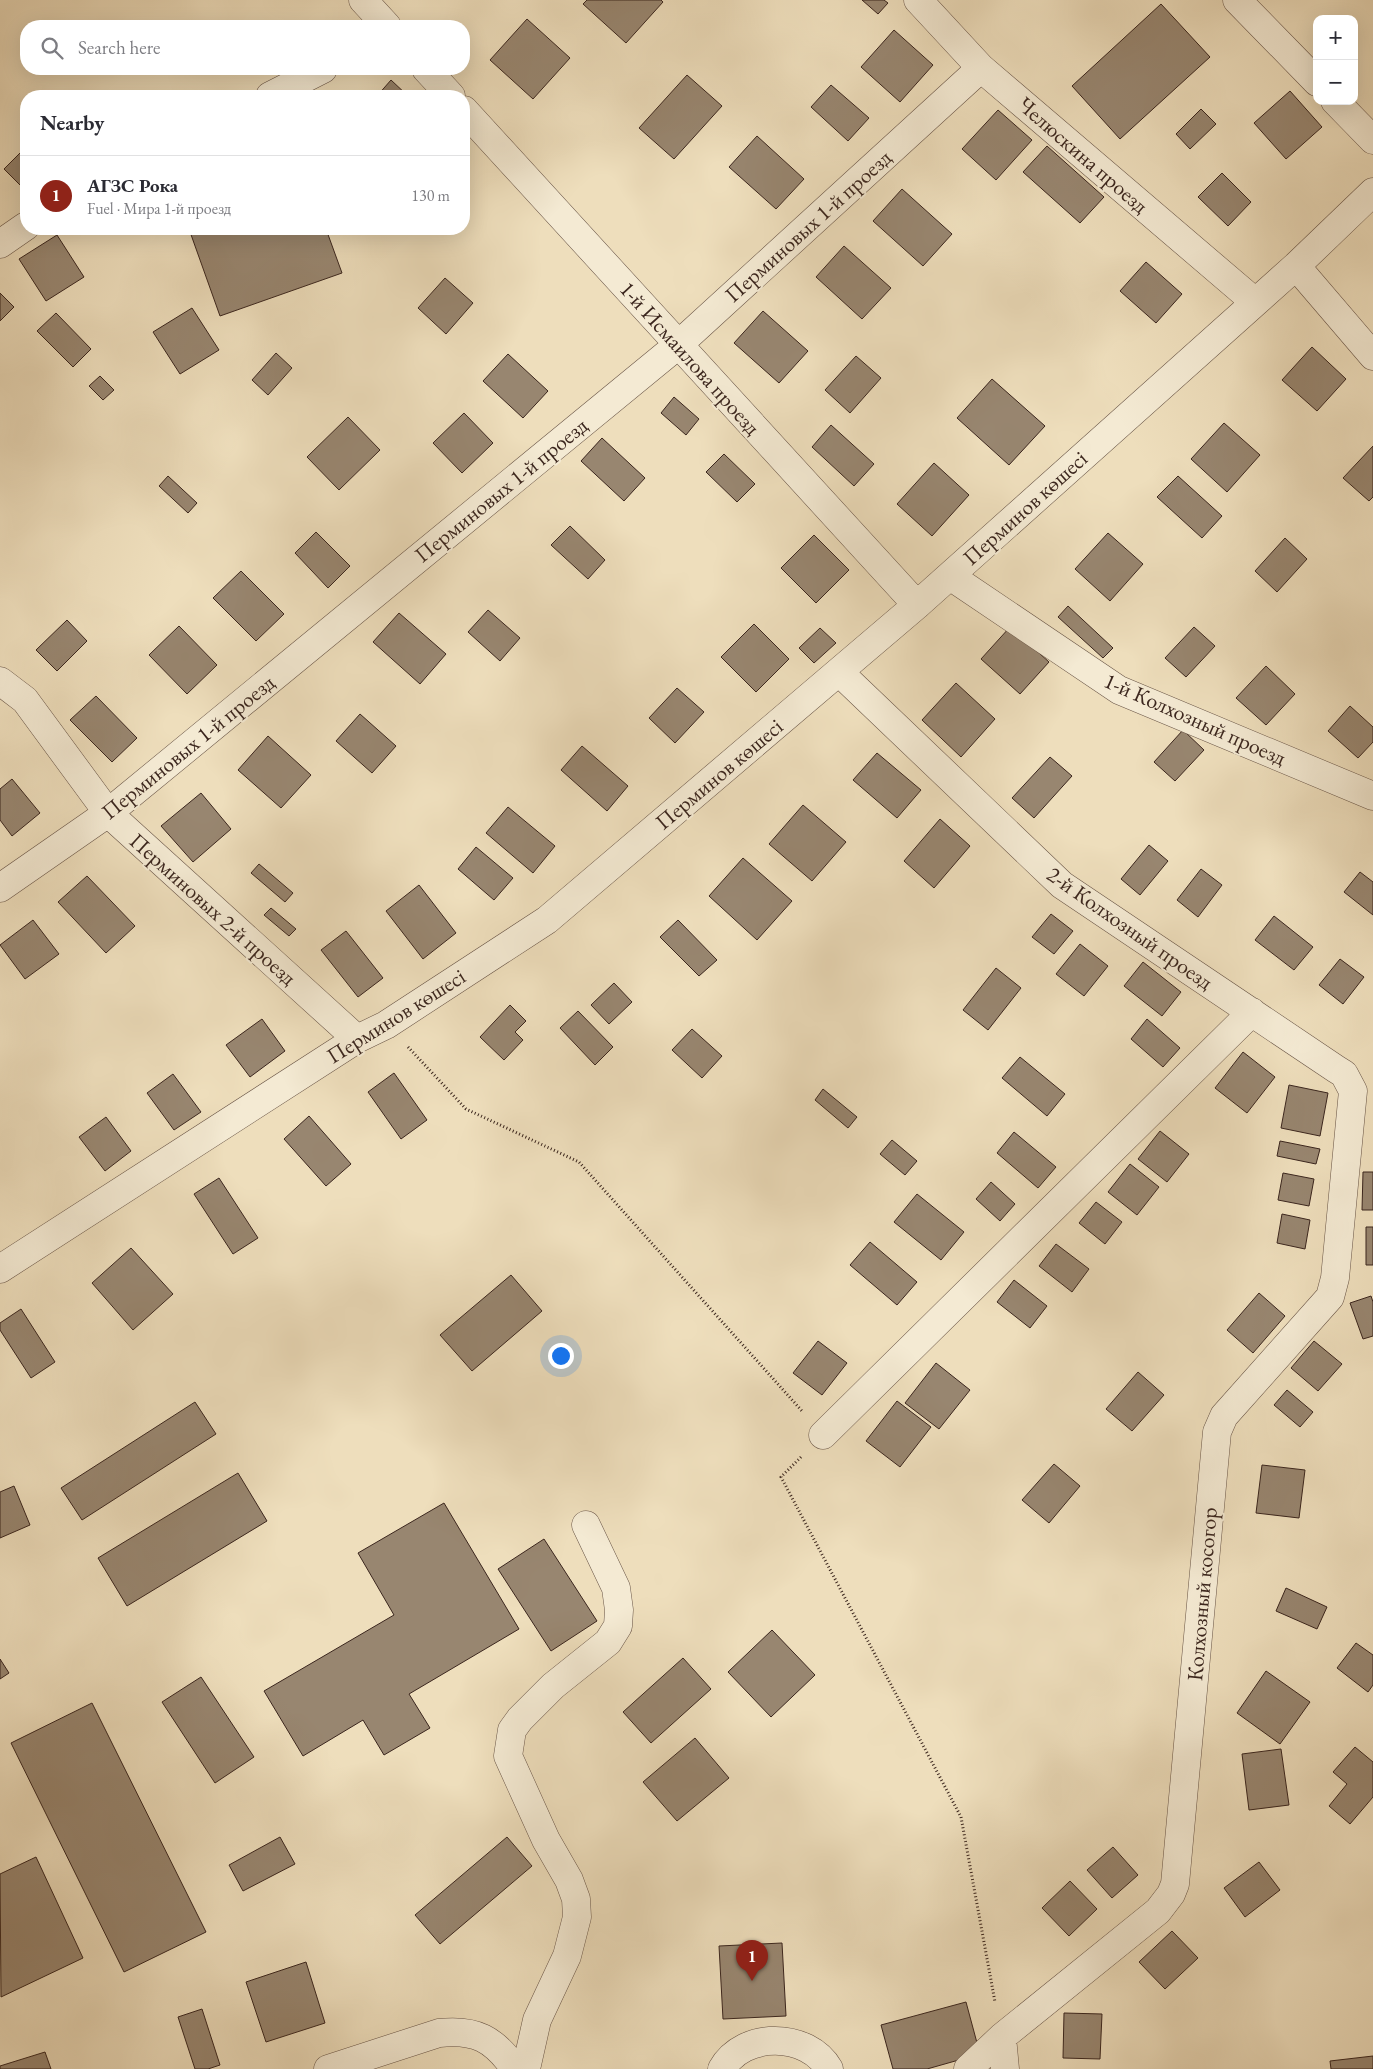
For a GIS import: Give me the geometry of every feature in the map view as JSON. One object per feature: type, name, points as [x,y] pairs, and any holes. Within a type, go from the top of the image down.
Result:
[{"type":"street","points":[[363,0],[381,20]]},
{"type":"street","name":"Челюскина проезд","points":[[918,0],[981,68],[1255,302]]},
{"type":"street","points":[[1237,0],[1313,78]]},
{"type":"street","name":"Перминовых 1-й проезд","points":[[0,888],[108,813],[678,344],[981,68]]},
{"type":"street","points":[[282,90],[311,75]]},
{"type":"street","points":[[432,75],[445,90]]},
{"type":"street","points":[[1339,105],[1373,140]]},
{"type":"street","name":"1-й Исмаилова проезд","points":[[470,117],[917,605]]},
{"type":"street","name":"Перминов көшесі","points":[[0,1269],[357,1039],[386,1025],[547,920],[950,576],[1296,266],[1373,192]]},
{"type":"street","points":[[0,244],[20,230]]},
{"type":"street","points":[[1296,266],[1373,356]]},
{"type":"street","name":"1-й Колхозный проезд","points":[[950,576],[1119,690],[1373,796]]},
{"type":"street","name":"2-й Колхозный проезд","points":[[839,672],[1062,885],[1336,1069],[1349,1082]]},
{"type":"street","name":"Перминовых 2-й проезд","points":[[0,681],[25,700],[108,813],[357,1039]]},
{"type":"street","points":[[824,1435],[1252,1012]]},
{"type":"street","name":"Колхозный косогор","points":[[968,2069],[1002,2037],[1158,1911],[1166,1902],[1175,1884],[1217,1432],[1227,1412],[1330,1297],[1335,1278],[1353,1101],[1349,1082]]},
{"type":"street","points":[[526,2069],[537,2020],[566,1956],[577,1916],[576,1899],[569,1880],[546,1840],[508,1756],[508,1743],[512,1730],[520,1719],[553,1686],[608,1642],[618,1626],[619,1610],[616,1588],[586,1525]]},
{"type":"street","points":[[328,2069],[439,2033],[466,2032],[490,2041],[515,2069]]},
{"type":"street","points":[[1002,2037],[1006,2069]]},
{"type":"street","points":[[722,2069],[743,2048],[766,2041],[788,2041],[808,2048],[829,2069]]},
{"type":"path","points":[[386,1025],[466,1109],[579,1162],[824,1435],[781,1476],[961,1818],[1002,2037]]},
{"type":"building","points":[[587,0],[661,0],[663,2],[626,43],[583,4]]},
{"type":"building","points":[[862,0],[884,0],[888,3],[878,14]]},
{"type":"building","points":[[1161,4],[1210,57],[1120,139],[1072,86]]},
{"type":"building","points":[[527,19],[570,58],[533,99],[490,60]]},
{"type":"building","points":[[894,30],[933,65],[900,102],[861,67]]},
{"type":"building","points":[[687,75],[722,106],[674,159],[639,128]]},
{"type":"building","points":[[391,80],[402,90],[382,90]]},
{"type":"building","points":[[831,85],[869,118],[848,141],[811,107]]},
{"type":"building","points":[[1290,91],[1322,127],[1286,159],[1254,123]]},
{"type":"building","points":[[1201,109],[1216,124],[1190,149],[1176,134]]},
{"type":"building","points":[[998,110],[1032,140],[996,180],[962,149]]},
{"type":"building","points":[[757,136],[804,179],[776,209],[729,167]]},
{"type":"building","points":[[1047,146],[1104,197],[1080,223],[1023,172]]},
{"type":"building","points":[[20,153],[20,185],[4,169]]},
{"type":"building","points":[[1222,173],[1251,202],[1228,226],[1198,197]]},
{"type":"building","points":[[902,189],[952,234],[923,266],[873,221]]},
{"type":"building","points":[[57,235],[84,277],[46,301],[19,259]]},
{"type":"building","points":[[191,235],[328,235],[342,273],[220,316]]},
{"type":"building","points":[[844,246],[891,288],[862,319],[816,277]]},
{"type":"building","points":[[1146,262],[1182,294],[1156,323],[1120,291]]},
{"type":"building","points":[[445,278],[473,303],[446,334],[418,308]]},
{"type":"building","points":[[0,293],[14,307],[0,321]]},
{"type":"building","points":[[192,308],[219,350],[180,374],[153,332]]},
{"type":"building","points":[[763,311],[808,351],[779,383],[734,343]]},
{"type":"building","points":[[56,313],[91,349],[73,367],[37,331]]},
{"type":"building","points":[[1312,347],[1346,379],[1317,411],[1282,380]]},
{"type":"building","points":[[276,353],[292,368],[268,395],[252,380]]},
{"type":"building","points":[[508,354],[548,391],[523,418],[483,381]]},
{"type":"building","points":[[856,356],[881,378],[850,413],[825,390]]},
{"type":"building","points":[[100,376],[114,390],[103,400],[89,386]]},
{"type":"building","points":[[992,379],[1045,426],[1009,465],[957,418]]},
{"type":"building","points":[[674,397],[699,419],[686,435],[661,413]]},
{"type":"building","points":[[464,413],[493,443],[462,473],[433,443]]},
{"type":"building","points":[[348,417],[380,450],[339,490],[307,457]]},
{"type":"building","points":[[1224,423],[1260,455],[1227,492],[1191,459]]},
{"type":"building","points":[[831,425],[874,464],[854,486],[812,447]]},
{"type":"building","points":[[602,438],[645,478],[624,501],[581,461]]},
{"type":"building","points":[[1373,446],[1373,497],[1369,501],[1343,478]]},
{"type":"building","points":[[724,454],[755,484],[737,502],[706,472]]},
{"type":"building","points":[[934,463],[969,495],[932,536],[897,504]]},
{"type":"building","points":[[168,476],[197,503],[188,513],[159,486]]},
{"type":"building","points":[[1178,476],[1222,516],[1202,538],[1157,497]]},
{"type":"building","points":[[570,526],[605,560],[588,579],[551,545]]},
{"type":"building","points":[[316,532],[350,566],[328,588],[295,553]]},
{"type":"building","points":[[1108,533],[1143,564],[1110,601],[1075,569]]},
{"type":"building","points":[[814,535],[849,570],[816,603],[781,568]]},
{"type":"building","points":[[1285,538],[1307,559],[1277,592],[1255,571]]},
{"type":"building","points":[[241,571],[284,614],[256,641],[213,598]]},
{"type":"building","points":[[1068,606],[1113,648],[1103,658],[1058,617]]},
{"type":"building","points":[[488,610],[520,638],[500,661],[468,632]]},
{"type":"building","points":[[399,613],[446,654],[420,684],[373,642]]},
{"type":"building","points":[[67,620],[87,641],[57,671],[36,650]]},
{"type":"building","points":[[754,624],[789,659],[756,692],[721,657]]},
{"type":"building","points":[[179,626],[217,665],[187,694],[149,655]]},
{"type":"building","points":[[1010,627],[1049,662],[1020,694],[981,659]]},
{"type":"building","points":[[1194,627],[1215,646],[1186,677],[1165,658]]},
{"type":"building","points":[[820,628],[836,643],[814,663],[799,648]]},
{"type":"building","points":[[1266,666],[1295,694],[1266,725],[1236,698]]},
{"type":"building","points":[[956,683],[995,719],[961,757],[922,720]]},
{"type":"building","points":[[677,688],[704,712],[675,743],[649,718]]},
{"type":"building","points":[[96,696],[137,738],[112,762],[70,720]]},
{"type":"building","points":[[1350,706],[1373,727],[1373,742],[1358,758],[1328,731]]},
{"type":"building","points":[[360,714],[396,746],[372,773],[336,741]]},
{"type":"building","points":[[1183,730],[1204,750],[1175,781],[1154,762]]},
{"type":"building","points":[[268,736],[311,775],[281,808],[238,770]]},
{"type":"building","points":[[582,746],[628,786],[607,811],[561,770]]},
{"type":"building","points":[[877,753],[921,790],[897,818],[853,780]]},
{"type":"building","points":[[1050,757],[1072,776],[1034,818],[1012,798]]},
{"type":"building","points":[[12,779],[40,813],[12,836],[0,820],[0,789]]},
{"type":"building","points":[[201,793],[231,829],[193,862],[161,826]]},
{"type":"building","points":[[803,805],[846,842],[812,881],[769,844]]},
{"type":"building","points":[[508,807],[555,846],[533,873],[486,833]]},
{"type":"building","points":[[940,819],[970,846],[934,888],[904,861]]},
{"type":"building","points":[[1149,845],[1168,861],[1140,895],[1121,879]]},
{"type":"building","points":[[476,847],[513,878],[494,900],[458,869]]},
{"type":"building","points":[[743,858],[792,901],[757,940],[709,896]]},
{"type":"building","points":[[259,864],[293,893],[285,902],[251,873]]},
{"type":"building","points":[[1201,869],[1222,885],[1198,917],[1177,900]]},
{"type":"building","points":[[1360,872],[1373,882],[1373,915],[1344,892]]},
{"type":"building","points":[[87,876],[135,926],[106,953],[58,902]]},
{"type":"building","points":[[419,885],[456,933],[423,959],[386,911]]},
{"type":"building","points":[[271,908],[296,929],[289,936],[264,915]]},
{"type":"building","points":[[1051,914],[1073,931],[1054,954],[1032,937]]},
{"type":"building","points":[[1274,916],[1313,947],[1294,970],[1255,940]]},
{"type":"building","points":[[33,920],[59,954],[25,979],[0,945]]},
{"type":"building","points":[[678,920],[717,960],[699,976],[660,937]]},
{"type":"building","points":[[346,931],[383,978],[358,997],[321,950]]},
{"type":"building","points":[[1080,944],[1108,966],[1084,996],[1056,974]]},
{"type":"building","points":[[1340,959],[1364,977],[1343,1004],[1319,985]]},
{"type":"building","points":[[1143,962],[1181,992],[1162,1016],[1124,986]]},
{"type":"building","points":[[996,968],[1021,988],[988,1030],[963,1010]]},
{"type":"building","points":[[614,983],[632,1002],[609,1024],[591,1005]]},
{"type":"building","points":[[510,1005],[526,1021],[515,1032],[523,1040],[504,1060],[480,1037]]},
{"type":"building","points":[[578,1011],[613,1047],[595,1065],[560,1028]]},
{"type":"building","points":[[262,1019],[285,1051],[250,1077],[226,1045]]},
{"type":"building","points":[[1147,1019],[1180,1048],[1163,1067],[1131,1039]]},
{"type":"building","points":[[692,1029],[722,1056],[702,1078],[672,1050]]},
{"type":"building","points":[[1243,1052],[1275,1077],[1247,1113],[1215,1088]]},
{"type":"building","points":[[1020,1057],[1065,1094],[1047,1116],[1002,1078]]},
{"type":"building","points":[[394,1073],[427,1120],[401,1139],[368,1092]]},
{"type":"building","points":[[173,1074],[201,1112],[174,1130],[147,1093]]},
{"type":"building","points":[[1289,1085],[1328,1093],[1320,1136],[1281,1128]]},
{"type":"building","points":[[823,1089],[857,1117],[848,1128],[815,1100]]},
{"type":"building","points":[[309,1116],[351,1164],[326,1186],[284,1139]]},
{"type":"building","points":[[106,1117],[131,1151],[105,1171],[79,1137]]},
{"type":"building","points":[[1160,1131],[1189,1154],[1167,1182],[1138,1159]]},
{"type":"building","points":[[1014,1132],[1056,1167],[1038,1188],[997,1153]]},
{"type":"building","points":[[892,1140],[917,1161],[905,1175],[880,1154]]},
{"type":"building","points":[[1280,1141],[1320,1149],[1316,1164],[1277,1156]]},
{"type":"building","points":[[1130,1164],[1159,1187],[1137,1215],[1108,1192]]},
{"type":"building","points":[[1363,1172],[1373,1172],[1373,1210],[1362,1210]]},
{"type":"building","points":[[1283,1173],[1314,1179],[1309,1206],[1278,1200]]},
{"type":"building","points":[[219,1178],[258,1238],[233,1254],[194,1194]]},
{"type":"building","points":[[991,1182],[1015,1204],[1000,1221],[976,1199]]},
{"type":"building","points":[[917,1194],[964,1232],[941,1260],[894,1222]]},
{"type":"building","points":[[1096,1202],[1122,1222],[1105,1244],[1079,1223]]},
{"type":"building","points":[[1282,1214],[1310,1220],[1305,1249],[1277,1243]]},
{"type":"building","points":[[1366,1227],[1373,1227],[1373,1265],[1366,1265]]},
{"type":"building","points":[[870,1242],[917,1282],[897,1305],[850,1265]]},
{"type":"building","points":[[1056,1244],[1089,1269],[1072,1292],[1039,1266]]},
{"type":"building","points":[[131,1248],[173,1294],[133,1330],[92,1283]]},
{"type":"building","points":[[511,1275],[542,1311],[472,1371],[440,1335]]},
{"type":"building","points":[[1014,1280],[1047,1306],[1030,1328],[997,1302]]},
{"type":"building","points":[[1259,1293],[1285,1316],[1253,1353],[1227,1330]]},
{"type":"building","points":[[1371,1296],[1373,1302],[1373,1336],[1363,1339],[1350,1303]]},
{"type":"building","points":[[21,1309],[55,1362],[31,1378],[0,1330],[0,1323]]},
{"type":"building","points":[[818,1341],[847,1363],[822,1395],[793,1373]]},
{"type":"building","points":[[1314,1341],[1342,1364],[1318,1391],[1291,1368]]},
{"type":"building","points":[[936,1363],[970,1390],[939,1429],[905,1403]]},
{"type":"building","points":[[1138,1372],[1164,1395],[1132,1431],[1106,1409]]},
{"type":"building","points":[[1287,1390],[1313,1412],[1300,1427],[1274,1405]]},
{"type":"building","points":[[897,1401],[931,1427],[900,1467],[866,1441]]},
{"type":"building","points":[[195,1402],[216,1434],[82,1520],[61,1488]]},
{"type":"building","points":[[1054,1464],[1080,1486],[1049,1523],[1022,1500]]},
{"type":"building","points":[[1262,1465],[1305,1470],[1299,1518],[1256,1513]]},
{"type":"building","points":[[238,1473],[267,1521],[127,1606],[98,1558]]},
{"type":"building","points":[[14,1486],[30,1525],[0,1538],[0,1492]]},
{"type":"building","points":[[444,1503],[519,1629],[409,1694],[430,1728],[384,1755],[363,1720],[303,1756],[264,1691],[394,1615],[358,1553]]},
{"type":"building","points":[[544,1539],[597,1621],[551,1651],[498,1569]]},
{"type":"building","points":[[1286,1588],[1327,1607],[1317,1629],[1276,1611]]},
{"type":"building","points":[[772,1630],[815,1675],[771,1717],[728,1672]]},
{"type":"building","points":[[1356,1643],[1373,1655],[1373,1685],[1368,1692],[1337,1668]]},
{"type":"building","points":[[683,1658],[711,1689],[651,1743],[623,1712]]},
{"type":"building","points":[[0,1659],[9,1673],[0,1679]]},
{"type":"building","points":[[1266,1671],[1310,1702],[1280,1744],[1237,1713]]},
{"type":"building","points":[[201,1677],[254,1757],[215,1783],[162,1702]]},
{"type":"building","points":[[92,1703],[206,1932],[124,1972],[11,1743]]},
{"type":"building","points":[[695,1738],[729,1778],[677,1821],[643,1782]]},
{"type":"building","points":[[1355,1747],[1373,1762],[1373,1797],[1350,1824],[1329,1806],[1347,1784],[1333,1772]]},
{"type":"building","points":[[1281,1749],[1289,1805],[1249,1810],[1242,1754]]},
{"type":"building","points":[[280,1837],[295,1864],[243,1891],[229,1865]]},
{"type":"building","points":[[507,1837],[532,1866],[440,1944],[415,1915]]},
{"type":"building","points":[[1113,1847],[1138,1875],[1112,1898],[1087,1870]]},
{"type":"building","points":[[36,1857],[83,1958],[1,1997],[0,1874]]},
{"type":"building","points":[[1259,1862],[1280,1890],[1245,1917],[1224,1888]]},
{"type":"building","points":[[1070,1881],[1097,1909],[1069,1936],[1042,1908]]},
{"type":"building","points":[[1172,1931],[1198,1958],[1165,1989],[1139,1962]]},
{"type":"building","points":[[782,1943],[786,2016],[723,2019],[719,1946]]},
{"type":"building","points":[[306,1962],[325,2023],[266,2042],[246,1982]]},
{"type":"building","points":[[966,2002],[980,2054],[927,2069],[893,2069],[881,2025]]},
{"type":"building","points":[[202,2009],[220,2065],[208,2069],[195,2069],[178,2017]]},
{"type":"building","points":[[1064,2013],[1102,2014],[1100,2059],[1063,2058]]},
{"type":"building","points":[[45,2052],[51,2069],[0,2069],[0,2066]]},
{"type":"building","points":[[1373,2056],[1373,2069],[1331,2069],[1330,2061]]},
{"type":"place","name":"АГЗС Рока","points":[[752,1981]]}]
